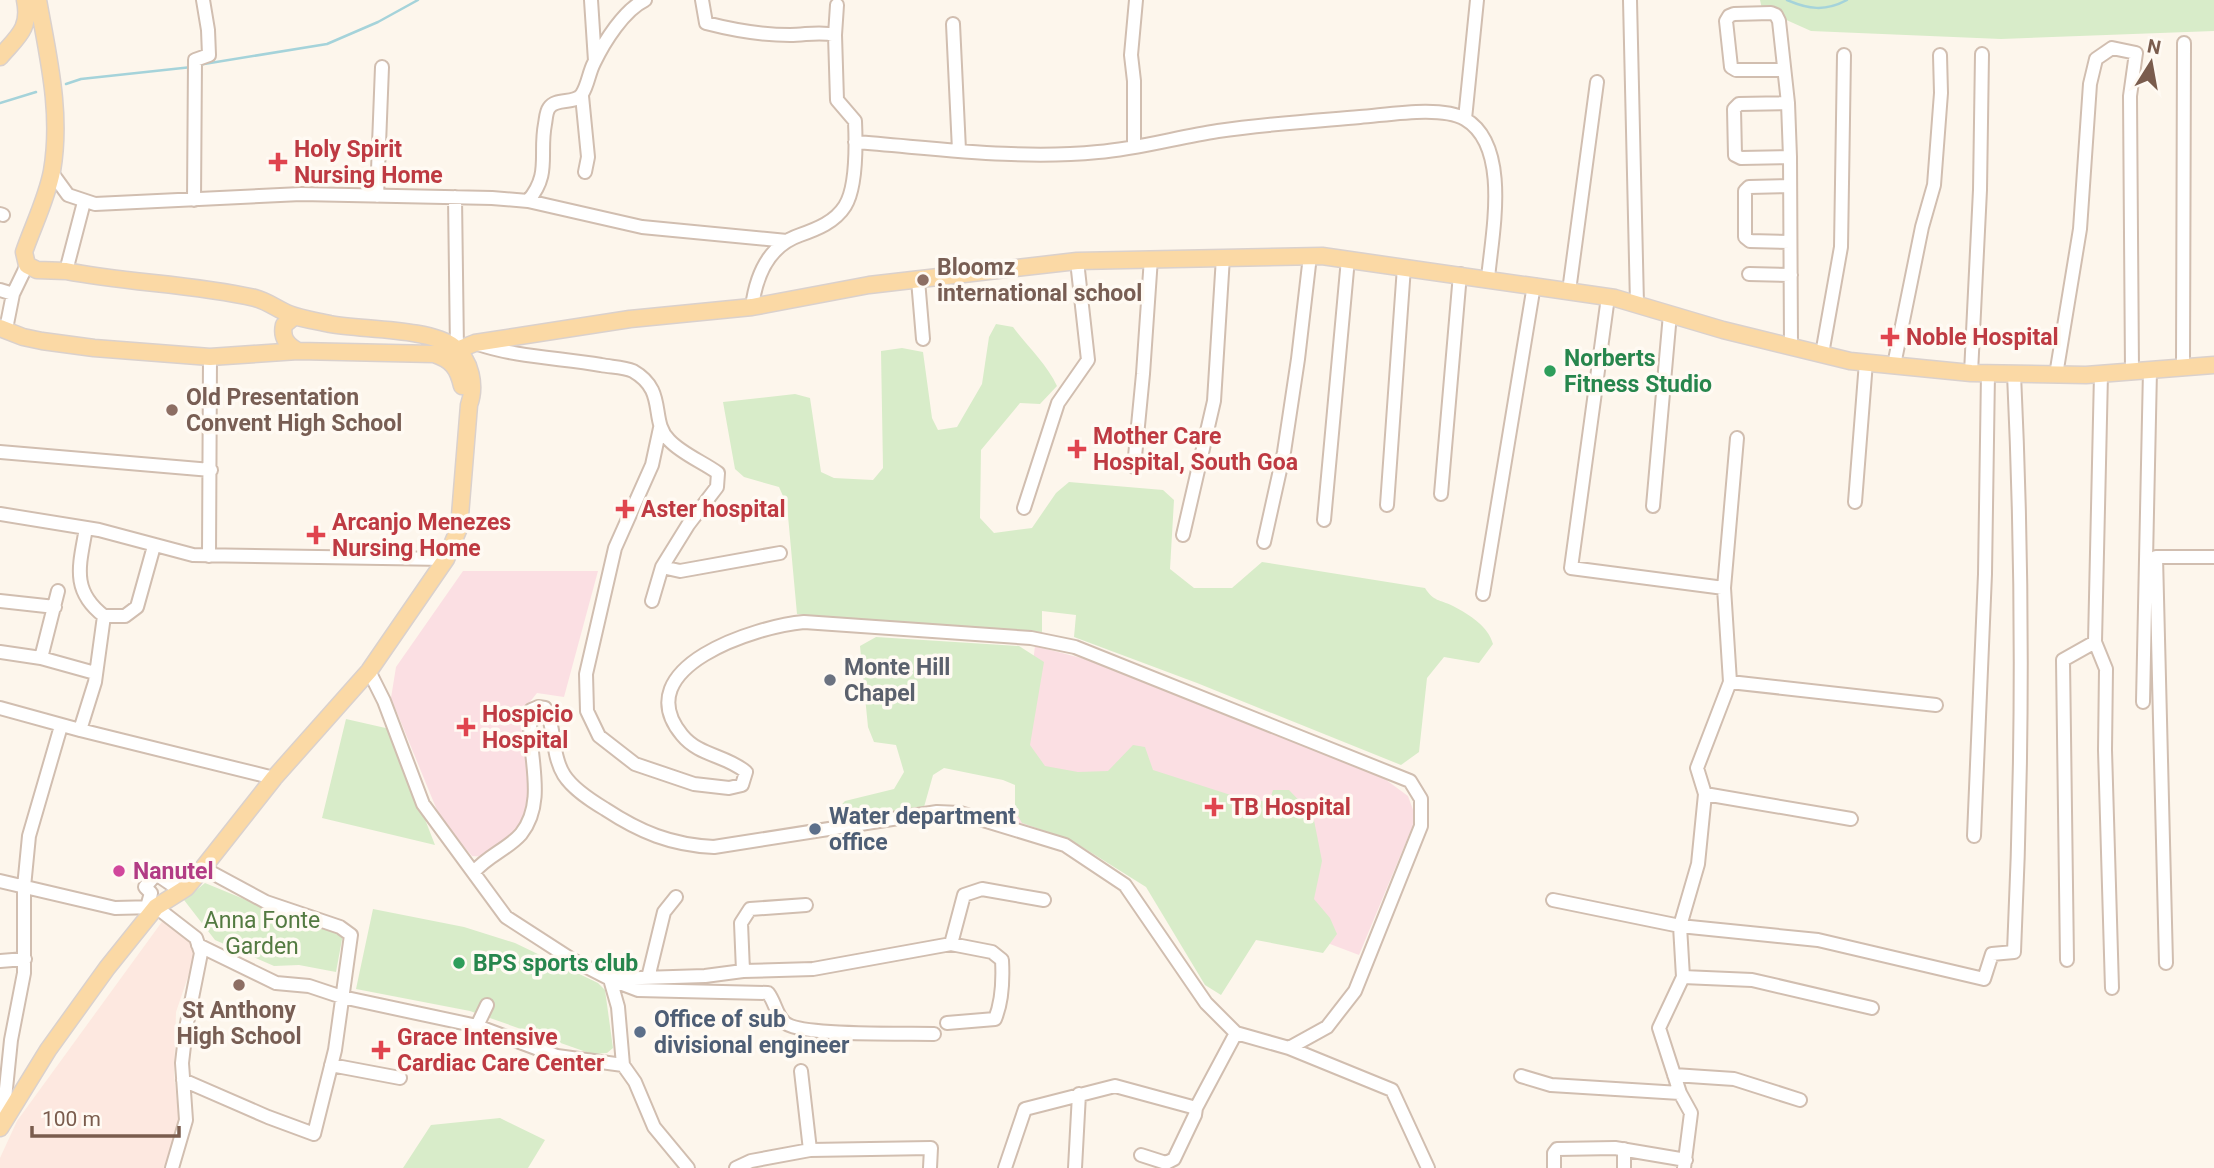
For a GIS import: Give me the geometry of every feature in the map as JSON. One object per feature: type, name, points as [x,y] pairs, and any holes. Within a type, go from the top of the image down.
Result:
[{"type":"main road","points":[[0,57],[26,27],[28,13],[25,0]]},
{"type":"main road","points":[[1,1124],[48,1051],[151,907],[181,891],[203,869],[274,778],[369,671],[446,559],[459,528],[469,405],[473,394],[471,373],[463,356],[457,349],[437,339],[295,316],[258,299],[66,271],[37,270],[27,265],[24,252],[52,173],[56,130],[55,89],[38,0]]},
{"type":"main road","points":[[457,349],[475,343],[630,319],[752,307],[869,285],[1077,261],[1310,256],[1460,274],[1608,297],[1723,330],[1866,362],[1971,373],[2014,374],[2101,374],[2214,365]]},
{"type":"main road","points":[[295,316],[284,325],[283,334],[289,345],[298,351]]},
{"type":"main road","points":[[4,326],[42,341],[209,357],[298,351],[434,354],[445,357],[459,371],[463,393],[469,405]]},
{"type":"street","points":[[194,200],[195,66],[209,55],[203,0]]},
{"type":"street","points":[[591,0],[595,61]]},
{"type":"street","points":[[585,172],[588,157],[582,96],[595,61],[624,19],[645,0]]},
{"type":"street","points":[[702,0],[706,23],[761,33],[791,35],[814,32],[835,36]]},
{"type":"street","points":[[1134,147],[1132,30],[1136,0]]},
{"type":"street","points":[[1465,119],[1477,0]]},
{"type":"street","points":[[1630,0],[1637,304]]},
{"type":"street","points":[[752,307],[762,268],[777,247],[835,218],[851,193],[855,121],[837,100],[837,5]]},
{"type":"street","points":[[1783,69],[1736,71],[1731,67],[1727,21],[1729,16],[1771,13],[1776,15],[1788,103],[1791,346]]},
{"type":"street","points":[[953,24],[960,150]]},
{"type":"street","points":[[21,32],[34,33],[45,39]]},
{"type":"street","points":[[2183,43],[2183,367]]},
{"type":"street","points":[[2056,374],[2080,229],[2090,84],[2096,59],[2112,48],[2136,53],[2130,96],[2133,371]]},
{"type":"street","points":[[1971,373],[1980,190],[1982,54]]},
{"type":"street","points":[[1822,354],[1841,247],[1844,55]]},
{"type":"street","points":[[1894,365],[1922,227],[1934,185],[1941,93],[1940,55]]},
{"type":"street","points":[[377,196],[382,67]]},
{"type":"street","points":[[1569,291],[1597,82]]},
{"type":"street","points":[[528,201],[538,190],[543,176],[543,135],[548,110],[552,104],[582,96]]},
{"type":"street","points":[[1788,103],[1739,104],[1734,109],[1735,155],[1741,158],[1790,157]]},
{"type":"street","points":[[855,142],[960,150],[1069,154],[1134,147],[1218,131],[1344,118],[1454,114],[1465,119],[1488,145],[1494,174],[1488,278]]},
{"type":"street","points":[[52,173],[68,195],[84,202],[118,204],[301,194],[528,201],[642,227],[787,241]]},
{"type":"street","points":[[1790,186],[1749,187],[1745,191],[1745,237],[1750,241],[1790,242]]},
{"type":"street","points":[[454,197],[457,349]]},
{"type":"street","points":[[66,271],[84,202]]},
{"type":"street","points":[[1264,542],[1284,452],[1310,256]]},
{"type":"street","points":[[1183,535],[1214,401],[1223,257]]},
{"type":"street","points":[[1134,467],[1151,258]]},
{"type":"street","points":[[1324,520],[1348,259]]},
{"type":"street","points":[[1024,508],[1058,403],[1088,360],[1077,261]]},
{"type":"street","points":[[4,326],[13,294],[27,265]]},
{"type":"street","points":[[1387,505],[1404,267]]},
{"type":"street","points":[[1441,494],[1460,274]]},
{"type":"street","points":[[1749,274],[1791,275]]},
{"type":"street","points":[[918,280],[923,340]]},
{"type":"street","points":[[1483,594],[1534,285]]},
{"type":"street","points":[[0,290],[13,294]]},
{"type":"street","points":[[1608,297],[1571,568],[1724,589]]},
{"type":"street","points":[[1653,506],[1670,314]]},
{"type":"street","points":[[475,343],[501,352],[540,355],[632,370],[650,386],[657,403],[660,428],[652,464],[615,548],[586,674],[587,711],[599,736],[635,764],[694,784],[729,788],[742,785],[746,772],[737,765],[708,755],[681,734],[671,719],[668,701],[672,684],[687,666],[715,648],[780,624],[804,622],[1031,638],[1075,647],[1410,781],[1421,799],[1421,826],[1355,991],[1327,1027],[1289,1048]]},
{"type":"street","points":[[209,357],[209,556]]},
{"type":"street","points":[[1855,502],[1866,362]]},
{"type":"street","points":[[2143,702],[2150,370]]},
{"type":"street","points":[[1974,836],[1984,587],[1988,373]]},
{"type":"street","points":[[1553,900],[1680,926],[1818,940],[1984,979],[1992,954],[2014,952],[2018,875],[2020,688],[2019,481],[2014,374]]},
{"type":"street","points":[[2101,374],[2095,642],[2106,669],[2105,750],[2112,988]]},
{"type":"street","points":[[652,601],[662,567],[688,525],[717,487],[718,473],[668,440],[660,428]]},
{"type":"street","points":[[1554,1168],[1554,1153],[1557,1149],[1624,1149],[1685,1164],[1691,1113],[1674,1075],[1659,1028],[1683,977],[1680,926],[1698,864],[1705,794],[1697,768],[1730,682],[1724,589],[1737,438]]},
{"type":"street","points":[[0,452],[211,470]]},
{"type":"street","points":[[0,514],[86,528],[154,546],[209,556],[446,559]]},
{"type":"street","points":[[86,528],[80,565],[82,589],[90,606],[104,616],[125,616],[137,607],[154,546]]},
{"type":"street","points":[[662,567],[680,571],[780,553]]},
{"type":"street","points":[[2166,963],[2156,557],[2214,557]]},
{"type":"street","points":[[41,658],[58,591]]},
{"type":"street","points":[[0,601],[55,607]]},
{"type":"street","points":[[79,730],[96,673],[104,616]]},
{"type":"street","points":[[2067,960],[2063,660],[2095,642]]},
{"type":"street","points":[[0,652],[41,658],[96,673]]},
{"type":"street","points":[[369,671],[384,701],[423,804],[506,917],[571,959],[638,990],[768,993],[785,1023],[797,1029],[857,1035],[934,1034]]},
{"type":"street","points":[[1730,682],[1936,705]]},
{"type":"street","points":[[474,872],[483,861],[520,835],[528,820],[534,804],[530,718],[531,710],[538,706],[545,708],[550,717],[555,754],[564,774],[578,791],[635,829],[664,839],[692,846],[714,847],[937,812],[960,813],[1065,845],[1125,885],[1206,1003],[1236,1032],[1289,1048],[1392,1090],[1428,1168]]},
{"type":"street","points":[[0,708],[61,726],[274,778]]},
{"type":"street","points":[[1,1124],[11,1040],[24,973],[24,887],[29,836],[61,726]]},
{"type":"street","points":[[1705,794],[1851,819]]},
{"type":"street","points":[[183,1080],[314,1134],[331,1065],[351,935],[340,927],[266,902],[203,869]]},
{"type":"street","points":[[151,907],[151,892],[145,887],[156,874],[181,891]]},
{"type":"street","points":[[0,881],[116,908],[151,907],[190,931],[196,938],[201,953],[182,1063],[186,1120],[172,1168]]},
{"type":"street","points":[[951,944],[964,895],[982,889],[1044,900]]},
{"type":"street","points":[[648,978],[664,912],[676,897]]},
{"type":"street","points":[[743,971],[741,923],[750,909],[806,905]]},
{"type":"street","points":[[610,979],[813,969],[951,944],[992,952],[1002,960],[995,1019],[947,1023]]},
{"type":"street","points":[[198,945],[276,983],[309,986],[342,997],[477,1026],[557,1056],[623,1065]]},
{"type":"street","points":[[0,961],[25,959]]},
{"type":"street","points":[[1683,977],[1752,980],[1872,1008]]},
{"type":"street","points":[[610,979],[618,1007],[623,1065],[635,1082],[654,1128],[688,1168]]},
{"type":"street","points":[[477,1026],[487,1005]]},
{"type":"street","points":[[1141,1155],[1166,1163],[1174,1159],[1196,1108],[1236,1032]]},
{"type":"street","points":[[331,1065],[400,1078]]},
{"type":"street","points":[[801,1071],[810,1150]]},
{"type":"street","points":[[1674,1075],[1734,1079],[1800,1100]]},
{"type":"street","points":[[1521,1076],[1551,1085],[1681,1093]]},
{"type":"street","points":[[1005,1168],[1025,1110],[1115,1086],[1196,1108]]},
{"type":"street","points":[[1074,1168],[1079,1094]]},
{"type":"street","points":[[736,1168],[751,1161],[810,1150],[931,1148],[930,1168]]},
{"type":"street","points":[[1624,1149],[1624,1168]]},
{"type":"shaded area","name":"Hospicio Hospital","points":[[463,571],[598,571],[564,697],[537,693],[529,703],[534,801],[520,833],[488,857],[472,856],[441,820],[391,698],[396,667]]},
{"type":"shaded area","name":"TB Hospital","points":[[1035,646],[1085,659],[1374,771],[1408,796],[1416,818],[1359,955],[1251,914],[1148,868],[1013,823]]},
{"type":"shaded area","points":[[164,919],[193,940],[196,953],[176,1012],[174,1075],[179,1121],[164,1168],[0,1168],[0,1158],[17,1121]]},
{"type":"green space","points":[[1760,0],[2214,0],[2214,31],[2001,39],[1811,31],[1762,9]]},
{"type":"green space","points":[[996,324],[1013,327],[1043,363],[1057,386],[1040,404],[1020,403],[981,450],[980,518],[994,533],[1032,528],[1056,493],[1069,482],[1163,490],[1174,500],[1170,569],[1194,588],[1232,588],[1262,562],[1425,588],[1434,598],[1459,609],[1478,622],[1493,644],[1479,663],[1444,657],[1427,678],[1419,752],[1401,765],[1074,637],[1076,615],[1042,611],[1042,632],[873,622],[797,614],[787,505],[779,487],[744,477],[735,469],[723,402],[795,394],[810,398],[821,472],[834,478],[873,480],[883,468],[881,351],[902,348],[923,352],[932,418],[938,430],[957,427],[982,384],[989,337]]},
{"type":"green space","points":[[876,637],[1019,646],[1044,662],[1030,745],[1045,766],[1078,772],[1108,771],[1133,745],[1145,747],[1153,770],[1240,798],[1269,802],[1273,790],[1289,790],[1313,815],[1322,861],[1314,899],[1330,918],[1337,934],[1323,953],[1256,940],[1221,995],[1205,985],[1146,887],[1071,840],[1022,823],[1015,811],[1015,785],[944,768],[933,775],[924,807],[842,821],[836,811],[845,801],[894,789],[904,772],[896,745],[874,742],[868,727],[860,646]]},
{"type":"green space","points":[[346,719],[390,729],[435,845],[322,818]]},
{"type":"green space","name":"Anna Fonte Garden","points":[[205,883],[310,926],[343,934],[336,972],[299,965],[274,966],[215,940],[184,900]]},
{"type":"green space","name":"BPS sports club","points":[[373,909],[464,927],[515,943],[598,983],[605,990],[613,1048],[607,1053],[592,1054],[470,1011],[356,989]]},
{"type":"green space","points":[[500,1118],[545,1140],[528,1168],[403,1168],[431,1125]]},
{"type":"waterway","points":[[198,65],[327,44],[378,22],[418,0]]},
{"type":"waterway","points":[[1787,0],[1817,8],[1847,0]]},
{"type":"waterway","points":[[66,84],[81,79],[192,67]]},
{"type":"waterway","points":[[0,103],[36,92]]},
{"type":"place","name":"Holy Spirit Nursing Home","points":[[278,162]]},
{"type":"place","name":"Bloomz international school","points":[[923,280]]},
{"type":"place","name":"Noble Hospital","points":[[1890,337]]},
{"type":"place","name":"Norberts Fitness Studio","points":[[1550,371]]},
{"type":"place","name":"Old Presentation Convent High School","points":[[172,410]]},
{"type":"place","name":"Mother Care Hospital, South Goa","points":[[1077,449]]},
{"type":"place","name":"Aster hospital","points":[[625,509]]},
{"type":"place","name":"Arcanjo Menezes Nursing Home","points":[[316,535]]},
{"type":"place","name":"Monte Hill Chapel","points":[[830,680]]},
{"type":"place","name":"Hospicio Hospital","points":[[466,727]]},
{"type":"place","name":"TB Hospital","points":[[1214,807]]},
{"type":"place","name":"Water department office","points":[[815,829]]},
{"type":"place","name":"Nanutel","points":[[119,871]]},
{"type":"place","name":"BPS sports club","points":[[459,963]]},
{"type":"place","name":"St Anthony High School","points":[[239,985]]},
{"type":"place","name":"Office of sub divisional engineer","points":[[640,1032]]},
{"type":"place","name":"Grace Intensive Cardiac Care Center","points":[[381,1050]]}]
